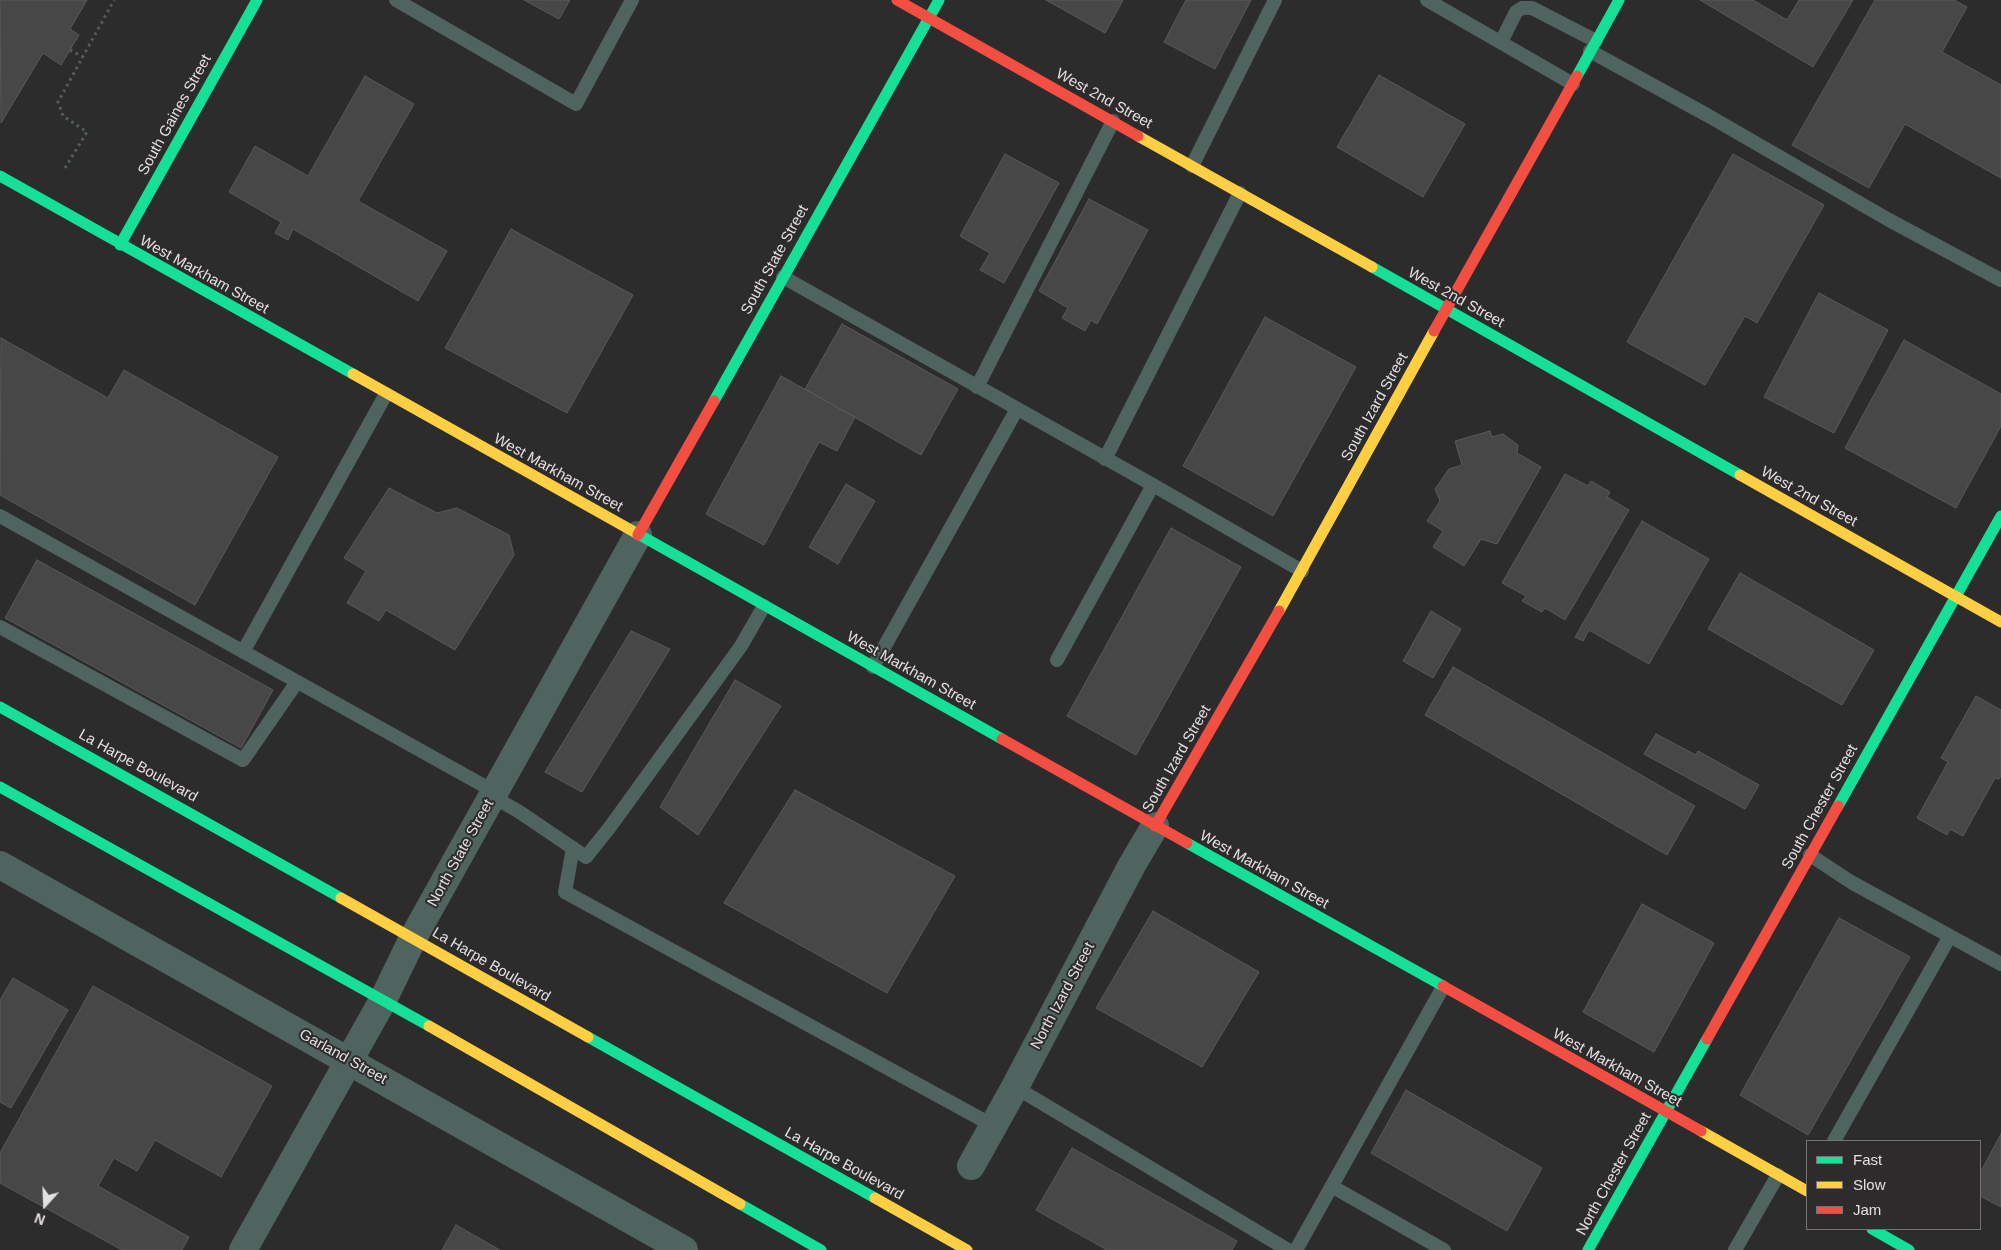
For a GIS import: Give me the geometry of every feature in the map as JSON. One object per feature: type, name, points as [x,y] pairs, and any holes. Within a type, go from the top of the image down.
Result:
[{"type":"main road","name":"South Gaines Street","points":[[120,245],[257,0]]},
{"type":"main road","name":"West 2nd Street","points":[[897,0],[2001,622]]},
{"type":"main road","name":"South State Street","points":[[638,535],[939,0]]},
{"type":"main road","name":"South Izard Street","points":[[1155,826],[1302,572],[1446,309],[1574,84],[1619,0]]},
{"type":"main road","name":"West Markham Street","points":[[0,178],[1778,1176],[1806,1190]]},
{"type":"main road","name":"South Chester Street","points":[[1665,1112],[2001,516]]},
{"type":"main road","name":"La Harpe Boulevard","points":[[0,708],[31,723],[967,1250]]},
{"type":"main road","points":[[0,787],[383,1000],[821,1250]]},
{"type":"main road","name":"North Chester Street","points":[[1588,1250],[1665,1112]]},
{"type":"main road","points":[[1874,1230],[1909,1250]]},
{"type":"street","name":"North State Street","points":[[243,1250],[383,1000],[414,938],[638,535]]},
{"type":"street","name":"North Izard Street","points":[[971,1166],[992,1125],[1015,1087],[1132,865],[1155,826]]},
{"type":"street","name":"Garland Street","points":[[0,865],[684,1250]]},
{"type":"lane","points":[[396,0],[576,104],[632,0]]},
{"type":"lane","points":[[1192,166],[1275,0]]},
{"type":"lane","points":[[1427,0],[1574,84]]},
{"type":"lane","points":[[1501,42],[1516,12],[1522,8],[1532,8],[1706,115],[1889,220],[2001,280]]},
{"type":"lane","points":[[977,387],[1112,121]]},
{"type":"lane","points":[[1105,459],[1240,193]]},
{"type":"lane","points":[[783,277],[1153,485],[1302,572]]},
{"type":"lane","points":[[243,652],[386,394]]},
{"type":"lane","points":[[873,667],[1017,409]]},
{"type":"lane","points":[[1057,660],[1153,485]]},
{"type":"lane","points":[[0,516],[297,682],[494,795],[586,857],[610,827],[741,646],[764,606]]},
{"type":"lane","points":[[0,627],[243,760],[297,682]]},
{"type":"lane","points":[[573,848],[565,892],[992,1125]]},
{"type":"lane","points":[[1810,855],[1851,882],[2001,964]]},
{"type":"lane","points":[[1835,1140],[1950,936]]},
{"type":"lane","points":[[1296,1250],[1443,987]]},
{"type":"lane","points":[[1015,1087],[1288,1250]]},
{"type":"lane","points":[[1735,1250],[1778,1176]]},
{"type":"lane","points":[[1332,1187],[1444,1250]]},
{"type":"path","points":[[64,168],[87,132],[64,116],[58,102],[114,0]]},
{"type":"path","points":[[70,50],[83,57]]},
{"type":"building","points":[[0,0],[87,0],[70,29],[79,35],[61,65],[43,53],[1,123]]},
{"type":"building","points":[[524,0],[570,0],[559,19]]},
{"type":"building","points":[[1046,0],[1123,0],[1105,33]]},
{"type":"building","points":[[1186,0],[1251,0],[1215,69],[1164,42]]},
{"type":"building","points":[[1700,0],[1753,0],[1787,20],[1799,0],[1853,0],[1813,67]]},
{"type":"building","points":[[1875,0],[1954,0],[1967,7],[1942,52],[2001,85],[2001,178],[1905,124],[1869,188],[1792,145]]},
{"type":"building","points":[[1379,75],[1465,124],[1423,197],[1337,147]]},
{"type":"building","points":[[365,76],[414,104],[358,201],[447,251],[418,301],[293,229],[288,240],[275,233],[281,222],[229,192],[255,146],[308,176]]},
{"type":"building","points":[[1005,154],[1059,183],[1004,283],[980,270],[990,253],[960,236]]},
{"type":"building","points":[[1733,154],[1824,205],[1757,323],[1745,316],[1705,385],[1627,342]]},
{"type":"building","points":[[1089,199],[1148,230],[1097,324],[1091,320],[1085,331],[1062,318],[1068,308],[1039,291]]},
{"type":"building","points":[[511,229],[633,295],[567,413],[445,348]]},
{"type":"building","points":[[1819,293],[1888,330],[1834,433],[1764,397]]},
{"type":"building","points":[[1265,317],[1356,367],[1273,516],[1183,466]]},
{"type":"building","points":[[842,324],[958,389],[921,455],[805,389]]},
{"type":"building","points":[[1,338],[108,398],[124,370],[278,457],[195,605],[0,495]]},
{"type":"building","points":[[1904,340],[2001,394],[2001,426],[1956,508],[1845,448]]},
{"type":"building","points":[[781,376],[855,417],[837,451],[819,442],[764,545],[706,514]]},
{"type":"building","points":[[1490,431],[1492,437],[1503,434],[1518,445],[1517,453],[1541,467],[1497,544],[1481,539],[1464,566],[1433,547],[1443,531],[1427,521],[1440,501],[1435,489],[1449,469],[1462,465],[1455,441]]},
{"type":"building","points":[[1565,474],[1588,486],[1591,481],[1610,492],[1607,497],[1629,510],[1565,620],[1545,608],[1542,612],[1522,601],[1526,596],[1502,583]]},
{"type":"building","points":[[846,484],[875,501],[838,564],[809,547]]},
{"type":"building","points":[[389,488],[437,513],[457,508],[509,535],[514,555],[455,650],[386,610],[379,621],[347,603],[366,571],[344,558]]},
{"type":"building","points":[[1642,521],[1709,559],[1649,664],[1589,630],[1583,641],[1575,637]]},
{"type":"building","points":[[1171,528],[1241,567],[1136,755],[1067,716]]},
{"type":"building","points":[[37,560],[273,690],[241,748],[5,618]]},
{"type":"building","points":[[1740,573],[1874,650],[1842,705],[1708,629]]},
{"type":"building","points":[[1431,611],[1461,629],[1433,678],[1403,661]]},
{"type":"building","points":[[631,631],[670,649],[582,792],[545,772]]},
{"type":"building","points":[[1453,667],[1695,806],[1667,855],[1425,715]]},
{"type":"building","points":[[735,680],[781,706],[698,835],[660,807]]},
{"type":"building","points":[[1976,696],[2001,710],[2001,776],[1999,779],[1995,778],[1963,836],[1950,829],[1947,835],[1917,818],[1948,762],[1941,758]]},
{"type":"building","points":[[1656,734],[1696,755],[1698,751],[1759,785],[1745,809],[1644,754]]},
{"type":"building","points":[[795,790],[955,876],[887,993],[724,903]]},
{"type":"building","points":[[1642,904],[1714,943],[1654,1052],[1583,1012]]},
{"type":"building","points":[[1153,911],[1259,972],[1202,1067],[1096,1008]]},
{"type":"building","points":[[1839,918],[1910,957],[1808,1135],[1740,1095]]},
{"type":"building","points":[[13,978],[68,1010],[11,1108],[0,1102],[0,1000]]},
{"type":"building","points":[[93,986],[272,1086],[221,1177],[155,1140],[137,1171],[114,1158],[98,1186],[189,1237],[182,1250],[122,1250],[0,1183],[0,1153]]},
{"type":"building","points":[[1406,1090],[1542,1168],[1507,1231],[1371,1153]]},
{"type":"building","points":[[2001,1134],[2001,1207],[1981,1197],[1981,1171]]},
{"type":"building","points":[[1072,1148],[1237,1241],[1232,1250],[1107,1250],[1036,1210]]},
{"type":"building","points":[[456,1225],[500,1250],[442,1250]]},
{"type":"traffic: fast","points":[[120,245],[257,0]]},
{"type":"traffic: fast","points":[[714,401],[939,0]]},
{"type":"traffic: fast","points":[[1577,76],[1619,0]]},
{"type":"traffic: fast","points":[[0,176],[353,374]]},
{"type":"traffic: fast","points":[[1372,267],[1740,475]]},
{"type":"traffic: fast","points":[[1838,806],[2001,516]]},
{"type":"traffic: fast","points":[[638,534],[1002,739]]},
{"type":"traffic: fast","points":[[0,707],[341,898]]},
{"type":"traffic: fast","points":[[0,787],[429,1026]]},
{"type":"traffic: fast","points":[[1187,843],[1443,986]]},
{"type":"traffic: fast","points":[[588,1037],[875,1198]]},
{"type":"traffic: fast","points":[[1588,1250],[1707,1039]]},
{"type":"traffic: fast","points":[[740,1204],[821,1250]]},
{"type":"traffic: fast","points":[[1874,1230],[1909,1250]]},
{"type":"traffic: slow","points":[[1138,136],[1372,267]]},
{"type":"traffic: slow","points":[[1279,611],[1434,331]]},
{"type":"traffic: slow","points":[[353,374],[638,534]]},
{"type":"traffic: slow","points":[[1740,475],[2001,622]]},
{"type":"traffic: slow","points":[[341,898],[588,1037]]},
{"type":"traffic: slow","points":[[429,1026],[740,1204]]},
{"type":"traffic: slow","points":[[1701,1131],[1806,1190]]},
{"type":"traffic: slow","points":[[875,1198],[967,1250]]},
{"type":"traffic: jam","points":[[897,0],[1138,136]]},
{"type":"traffic: jam","points":[[1434,331],[1577,76]]},
{"type":"traffic: jam","points":[[638,535],[714,401]]},
{"type":"traffic: jam","points":[[1155,826],[1279,611]]},
{"type":"traffic: jam","points":[[1002,739],[1187,843]]},
{"type":"traffic: jam","points":[[1707,1039],[1838,806]]},
{"type":"traffic: jam","points":[[1443,986],[1701,1131]]}]
